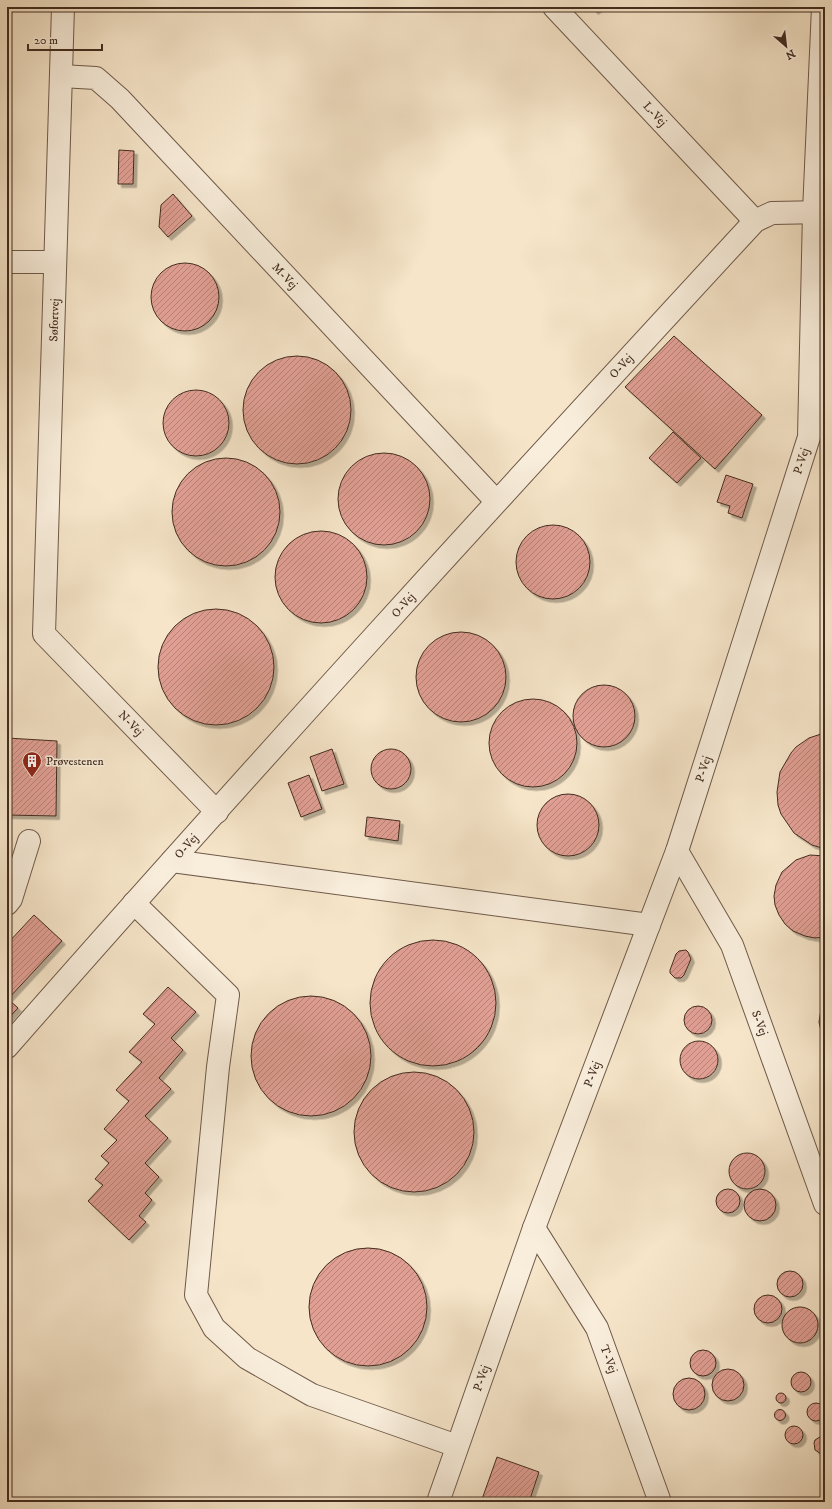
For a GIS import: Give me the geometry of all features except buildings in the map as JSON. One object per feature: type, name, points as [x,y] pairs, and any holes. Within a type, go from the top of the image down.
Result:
[{"type":"lane","name":"Søfortvej","points":[[44,634],[63,7]]},
{"type":"lane","name":"L-Vej","points":[[554,7],[755,221]]},
{"type":"lane","name":"P-Vej","points":[[438,1502],[534,1228],[677,851],[809,437],[820,212],[823,7]]},
{"type":"lane","name":"M-Vej","points":[[61,76],[96,78],[120,99],[496,501]]},
{"type":"lane","name":"O-Vej","points":[[7,1047],[134,903],[496,501],[755,221],[772,212],[820,212]]},
{"type":"lane","points":[[7,262],[55,262]]},
{"type":"lane","name":"N-Vej","points":[[44,634],[217,812]]},
{"type":"lane","points":[[7,904],[12,899],[29,841]]},
{"type":"lane","name":"S-Vej","points":[[677,851],[732,945],[825,1204]]},
{"type":"lane","points":[[172,861],[649,925]]},
{"type":"lane","points":[[134,903],[228,995],[218,1067],[196,1295],[214,1328],[247,1358],[312,1395],[457,1446]]},
{"type":"lane","name":"T-Vej","points":[[534,1228],[597,1328],[660,1502]]},
{"type":"place","name":"Prøvestenen","points":[[32,778]]}]
